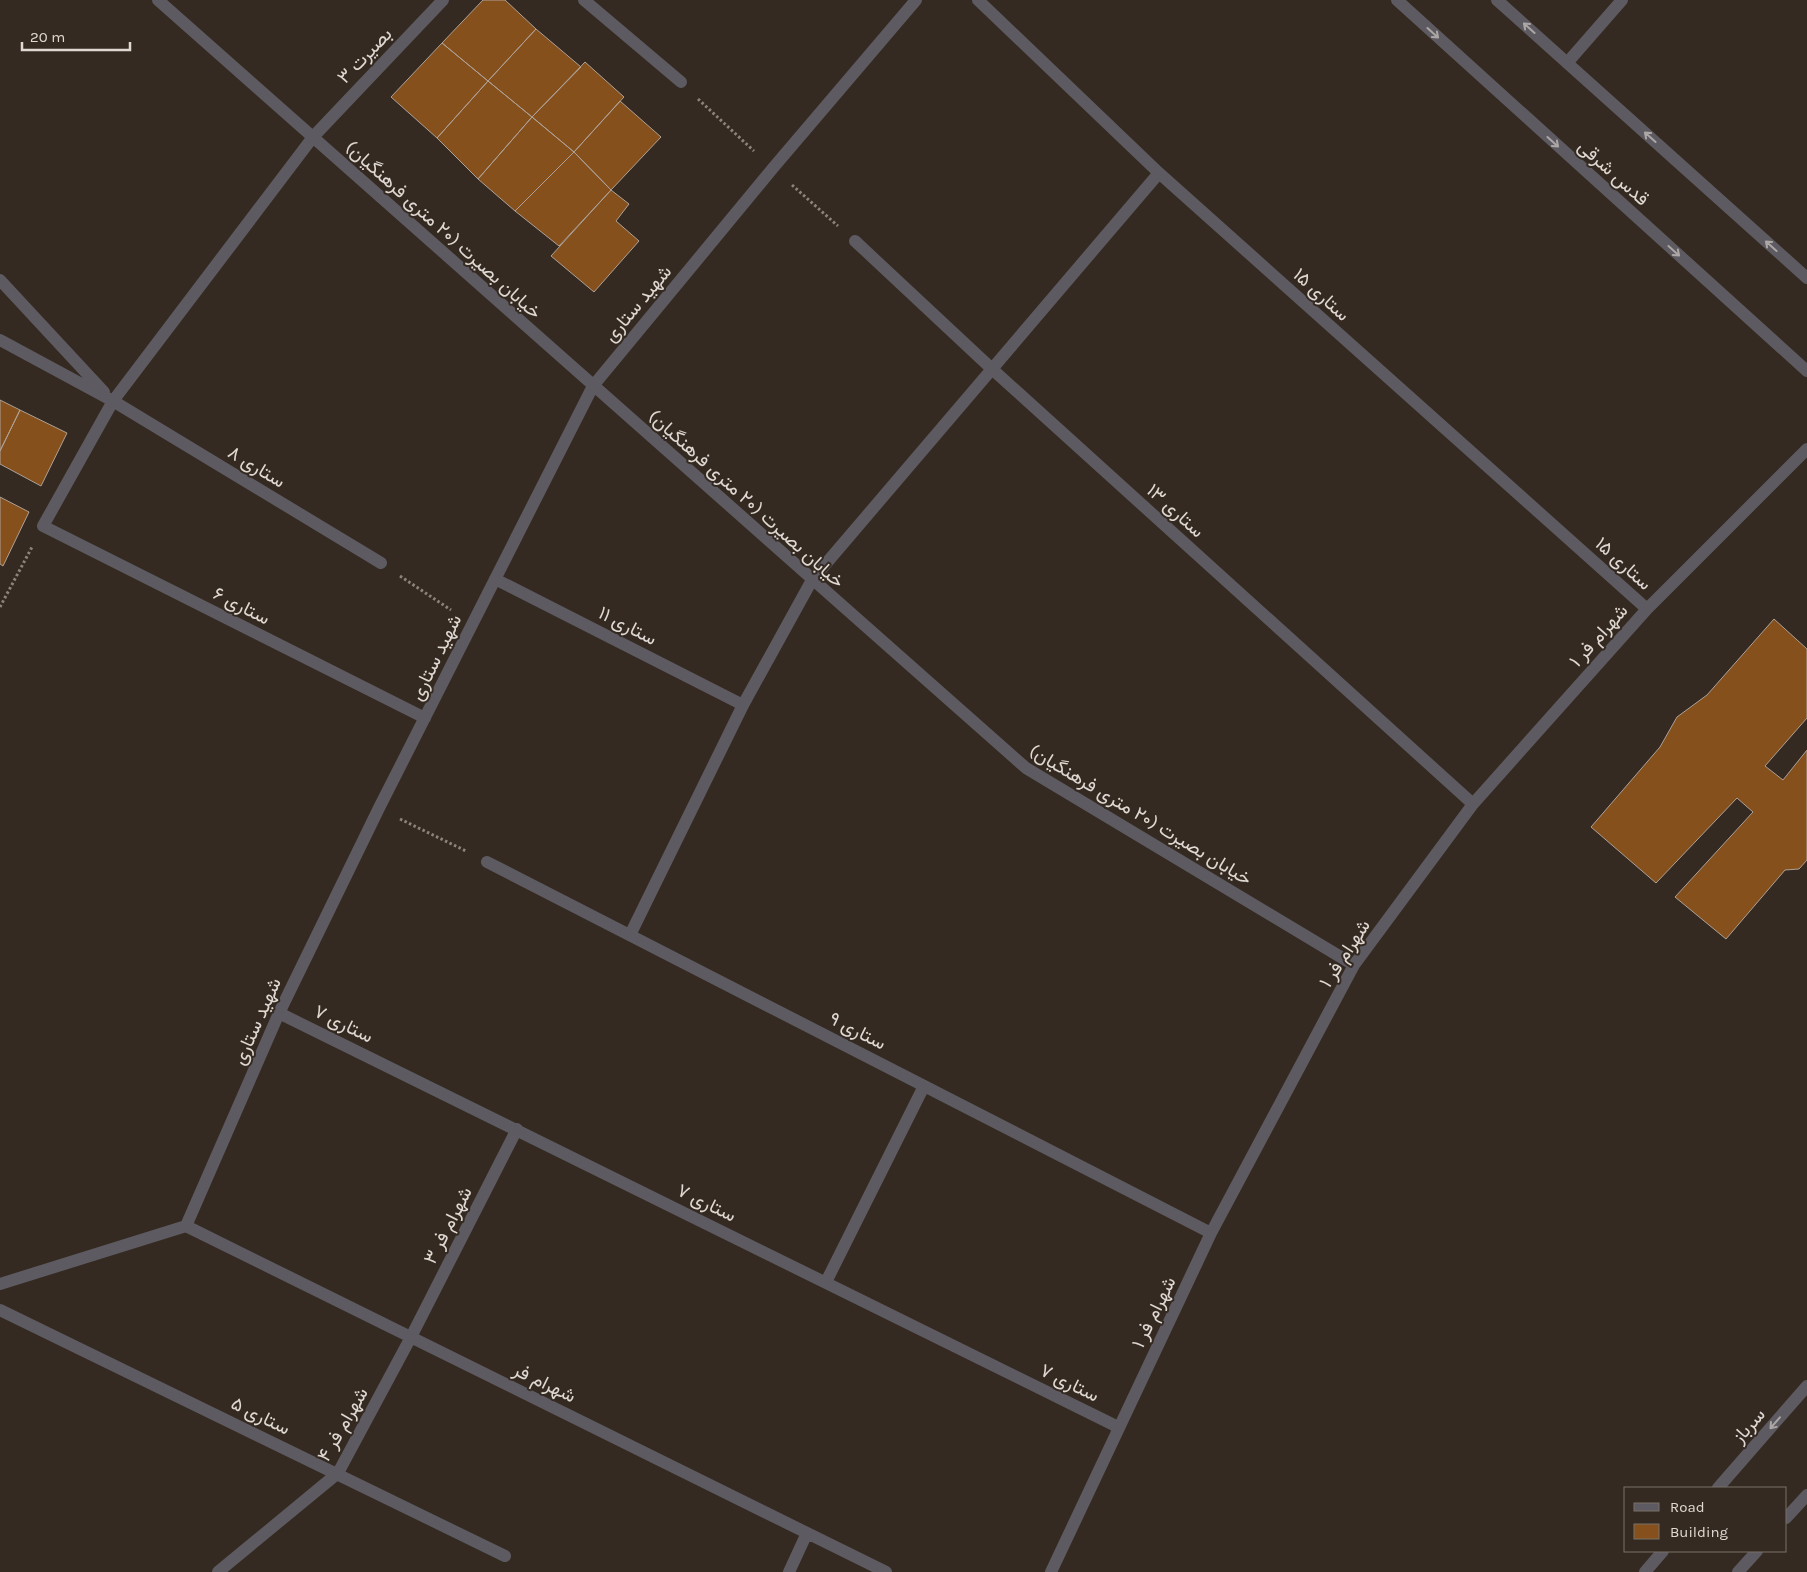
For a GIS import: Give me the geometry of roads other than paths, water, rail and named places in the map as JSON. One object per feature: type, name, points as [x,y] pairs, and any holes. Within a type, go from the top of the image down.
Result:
[{"type":"street","name":"خیابان بصیرت (۲۰ متری فرهنگیان)","points":[[158,0],[1026,768],[1354,965]]},
{"type":"street","name":"بصیرت ۳","points":[[42,526],[113,401],[313,137],[443,0]]},
{"type":"street","points":[[584,0],[681,82]]},
{"type":"street","name":"شهید ستاری","points":[[186,1226],[279,1013],[378,808],[593,386],[773,168],[916,0]]},
{"type":"street","name":"ستاری ۱۵","points":[[978,0],[1159,174],[1647,609]]},
{"type":"street","name":"قدس شرقی","points":[[1397,0],[1807,371]]},
{"type":"street","points":[[1497,0],[1807,278]]},
{"type":"street","points":[[1567,63],[1622,0]]},
{"type":"street","points":[[630,935],[743,705],[812,580],[1159,174]]},
{"type":"street","name":"ستاری ۱۳","points":[[855,241],[992,369],[1474,804]]},
{"type":"street","points":[[0,280],[113,401]]},
{"type":"street","points":[[0,340],[113,401]]},
{"type":"street","name":"ستاری ۸","points":[[113,401],[381,563]]},
{"type":"street","name":"شهرام فر ۱","points":[[1051,1572],[1211,1233],[1354,965],[1474,804],[1647,609],[1807,449]]},
{"type":"street","name":"ستاری ۶","points":[[42,526],[425,718]]},
{"type":"street","name":"ستاری ۱۱","points":[[495,579],[743,705]]},
{"type":"street","name":"ستاری ۹","points":[[487,862],[1211,1233]]},
{"type":"street","name":"ستاری ۷","points":[[279,1013],[1118,1427]]},
{"type":"street","points":[[826,1282],[924,1086]]},
{"type":"street","name":"شهرام فر ۳","points":[[411,1337],[516,1129]]},
{"type":"street","points":[[0,1284],[186,1226]]},
{"type":"street","name":"شهرام فر","points":[[186,1226],[886,1572]]},
{"type":"street","name":"ستاری ۵","points":[[0,1310],[505,1556]]},
{"type":"street","name":"شهرام فر ۴","points":[[218,1572],[338,1473],[411,1337]]},
{"type":"street","name":"سرباز","points":[[1719,1487],[1807,1386]]},
{"type":"street","points":[[1787,1517],[1807,1494]]},
{"type":"street","points":[[789,1572],[807,1533]]},
{"type":"street","points":[[1645,1572],[1662,1552]]},
{"type":"street","points":[[1738,1572],[1756,1552]]}]
